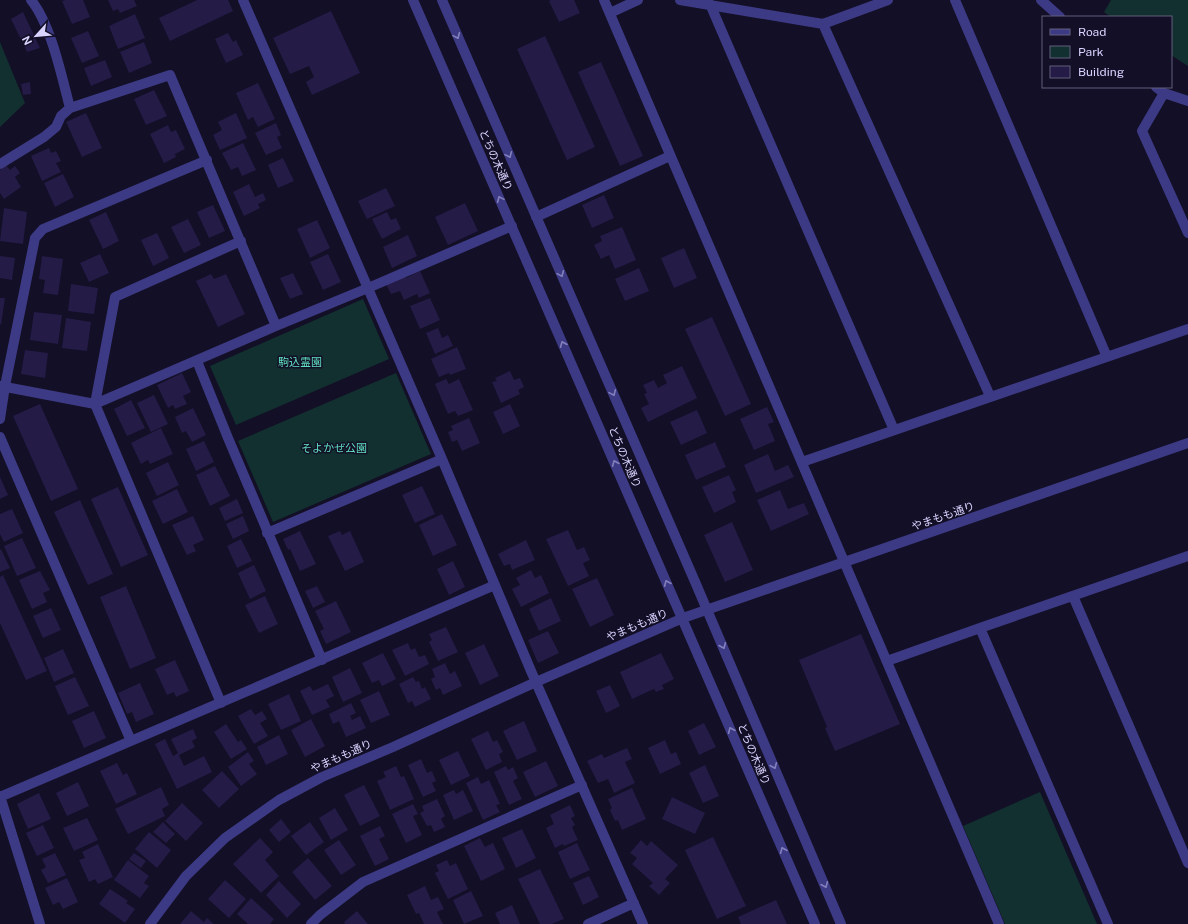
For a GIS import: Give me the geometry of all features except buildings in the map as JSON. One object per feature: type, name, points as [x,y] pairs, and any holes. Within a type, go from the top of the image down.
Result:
[{"type":"street","points":[[31,0],[44,22],[59,66],[70,108]]},
{"type":"street","points":[[243,0],[442,459],[536,682],[643,924]]},
{"type":"street","name":"とちの木通り","points":[[414,0],[815,924]]},
{"type":"street","name":"とちの木通り","points":[[442,0],[707,610],[841,924]]},
{"type":"street","points":[[604,0],[999,924]]},
{"type":"street","points":[[610,13],[638,0]]},
{"type":"street","points":[[680,0],[823,24],[888,0]]},
{"type":"street","points":[[955,0],[1107,357]]},
{"type":"street","points":[[1041,0],[1059,16]]},
{"type":"street","points":[[710,4],[894,430]]},
{"type":"street","points":[[823,24],[990,396]]},
{"type":"street","points":[[0,164],[44,137],[56,127],[61,116],[70,108],[170,75],[242,241],[276,326]]},
{"type":"street","points":[[1188,101],[1160,90],[1142,131],[1188,233]]},
{"type":"street","points":[[536,216],[670,156]]},
{"type":"street","points":[[0,419],[2,386],[35,238],[43,229],[207,160]]},
{"type":"street","points":[[2,386],[95,404],[512,226]]},
{"type":"street","points":[[221,703],[95,404],[115,297],[242,241]]},
{"type":"street","points":[[802,462],[1188,329]]},
{"type":"street","points":[[197,361],[322,660]]},
{"type":"street","points":[[0,437],[131,741]]},
{"type":"street","name":"やまもも通り","points":[[150,924],[186,876],[225,838],[279,800],[322,777],[683,618],[1188,444]]},
{"type":"street","points":[[268,532],[442,459]]},
{"type":"street","points":[[887,661],[1188,556]]},
{"type":"street","points":[[37,923],[0,797],[495,585]]},
{"type":"street","points":[[1073,596],[1188,863]]},
{"type":"street","points":[[980,628],[1108,924]]},
{"type":"street","points":[[311,924],[320,915],[363,882],[582,785]]},
{"type":"street","points":[[588,924],[634,903]]},
{"type":"green space","points":[[1111,0],[1188,0],[1188,66],[1172,56],[1172,16],[1110,16],[1104,12]]},
{"type":"green space","points":[[0,42],[25,103],[0,127]]},
{"type":"green space","name":"駒込霊園","points":[[363,299],[389,359],[236,425],[210,366]]},
{"type":"green space","name":"そよかぜ公園","points":[[396,373],[431,454],[273,522],[238,441]]},
{"type":"green space","points":[[1040,792],[1097,924],[1005,924],[963,826]]}]
